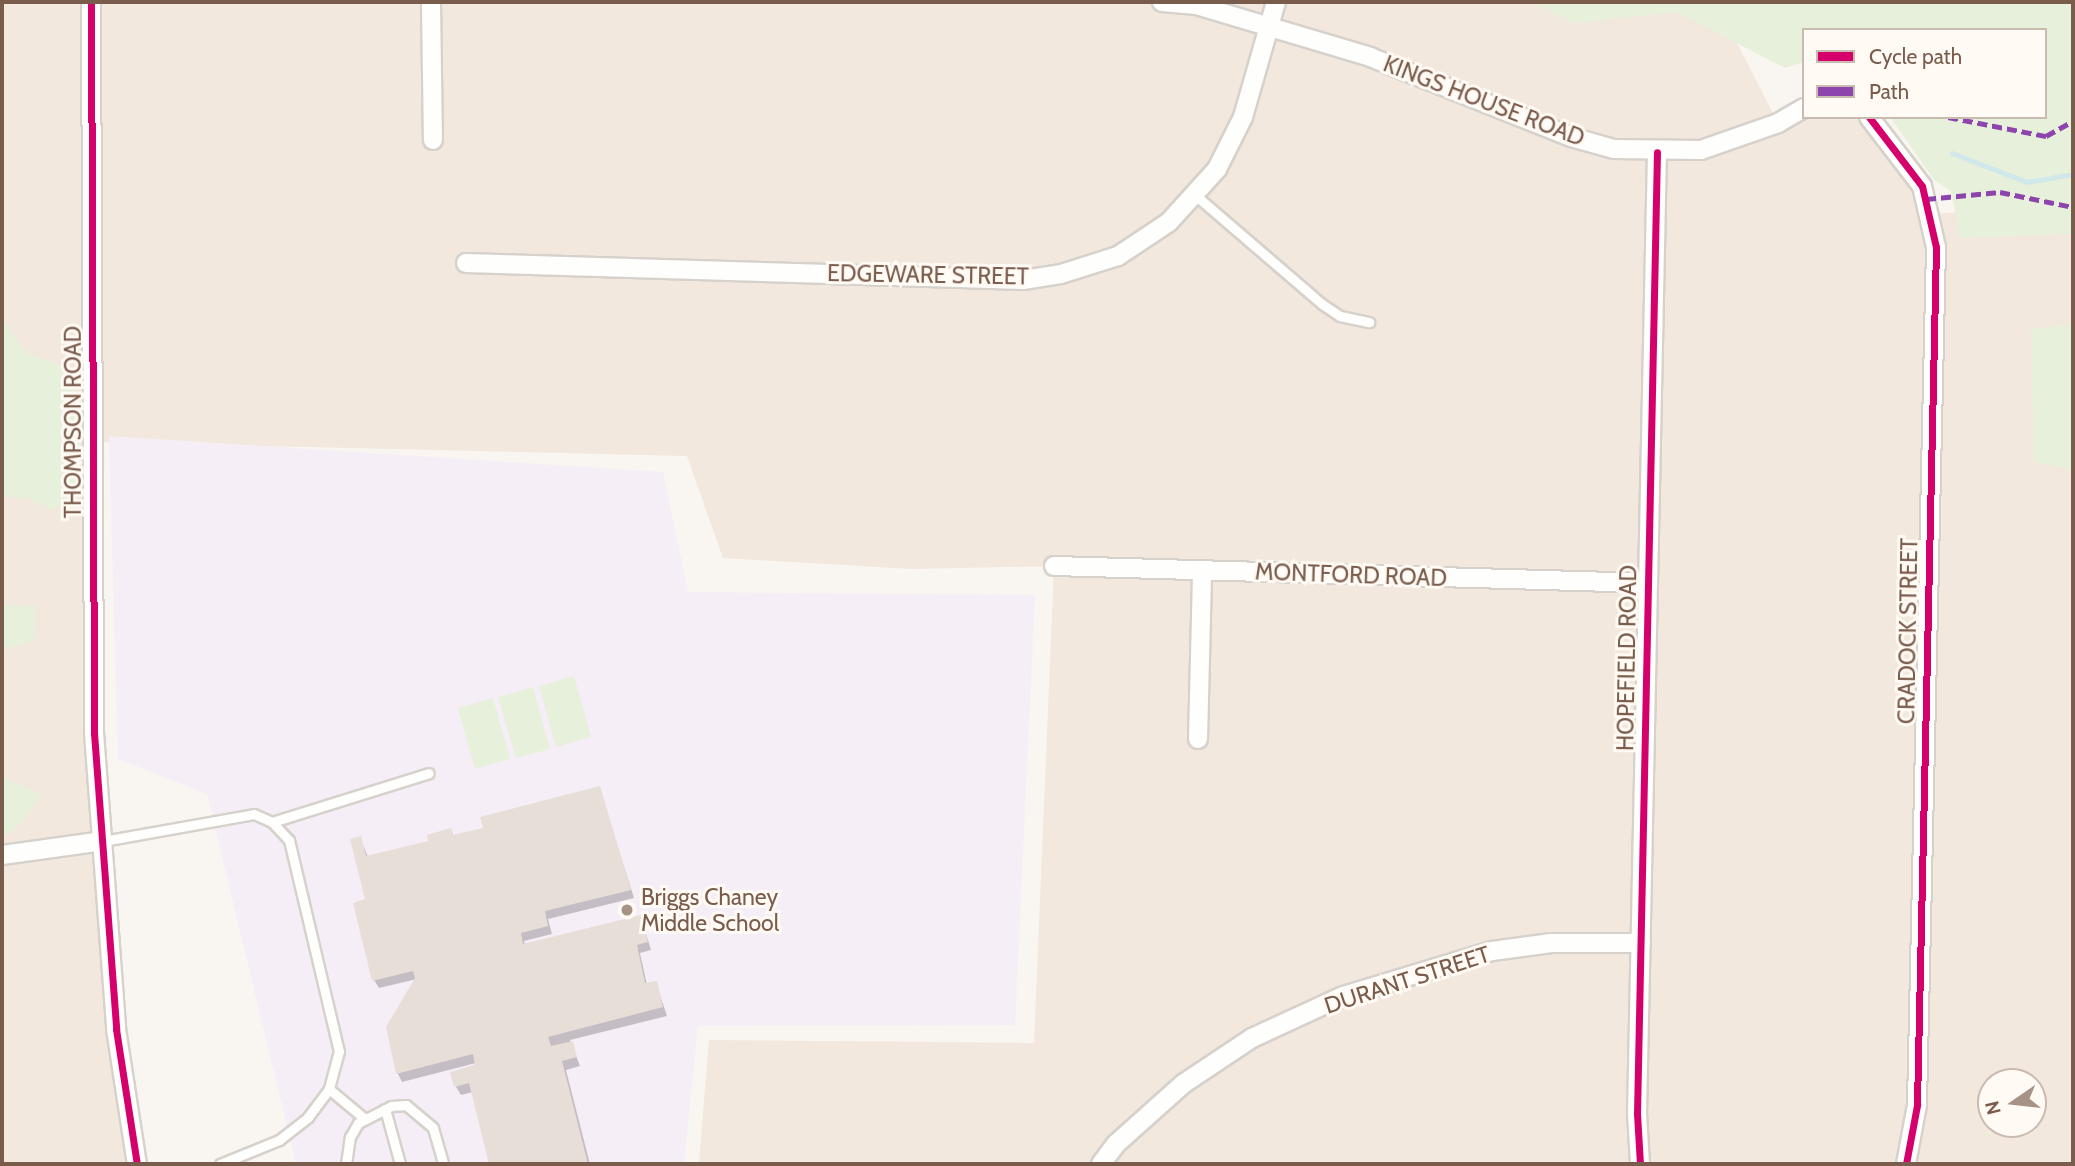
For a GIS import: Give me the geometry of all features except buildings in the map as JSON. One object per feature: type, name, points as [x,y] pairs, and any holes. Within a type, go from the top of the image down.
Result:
[{"type":"street","name":"THOMPSON ROAD","points":[[91,2],[94,733],[116,1029],[136,1164]]},
{"type":"street","points":[[431,2],[433,141]]},
{"type":"street","name":"KINGS HOUSE ROAD","points":[[1162,2],[1196,5],[1370,57],[1571,137],[1614,149],[1657,152],[1701,150],[1778,124],[1802,109]]},
{"type":"street","name":"EDGEWARE STREET","points":[[466,263],[1023,280],[1061,274],[1118,256],[1169,222],[1217,169],[1244,117],[1276,2]]},
{"type":"street","name":"CRADOCK STREET","points":[[1871,119],[1922,186],[1936,247],[1917,1105],[1906,1164]]},
{"type":"street","name":"HOPEFIELD ROAD","points":[[1640,1164],[1641,943],[1657,152]]},
{"type":"street","name":"MONTFORD ROAD","points":[[1054,566],[1648,583]]},
{"type":"street","points":[[1198,739],[1202,570]]},
{"type":"street","points":[[2,855],[103,841]]},
{"type":"street","name":"DURANT STREET","points":[[1101,1164],[1116,1144],[1183,1084],[1252,1038],[1343,996],[1492,951],[1550,943],[1641,943]]},
{"type":"lane","points":[[1194,194],[1322,304],[1340,316],[1369,322]]},
{"type":"lane","points":[[272,822],[429,773]]},
{"type":"lane","points":[[103,841],[254,814],[272,822],[289,840],[339,1051],[329,1089],[308,1117],[279,1140],[220,1164]]},
{"type":"lane","points":[[329,1089],[365,1119]]},
{"type":"lane","points":[[346,1164],[350,1136],[365,1119],[385,1109],[406,1105],[421,1114],[433,1128],[443,1164]]},
{"type":"lane","points":[[385,1109],[400,1164]]},
{"type":"shaded area","points":[[2,2],[1716,2],[1778,123],[1802,117],[1869,119],[1930,214],[1996,210],[2073,227],[2073,1164],[699,1164],[709,1040],[1034,1043],[1054,566],[912,569],[723,558],[687,456],[102,442],[103,841],[137,1164],[2,1164]]},
{"type":"shaded area","name":"Briggs Chaney Middle School","points":[[109,436],[663,472],[688,592],[1035,595],[1015,1025],[698,1026],[684,1164],[296,1164],[207,794],[118,759]]},
{"type":"green space","points":[[1532,2],[2073,2],[2073,234],[1960,238],[1951,191],[1934,180],[1891,119],[2047,119],[2047,28],[1802,28],[1802,63],[1785,68],[1677,12],[1574,23]]},
{"type":"green space","points":[[2,323],[6,323],[26,353],[62,366],[83,403],[76,499],[52,510],[28,498],[2,497]]},
{"type":"green space","points":[[2073,324],[2073,471],[2034,461],[2031,329]]},
{"type":"green space","points":[[2,605],[36,606],[34,640],[2,650]]},
{"type":"green space","points":[[574,676],[591,737],[556,747],[539,686]]},
{"type":"green space","points":[[533,687],[550,749],[516,758],[498,697]]},
{"type":"green space","points":[[493,698],[510,759],[475,769],[458,708]]},
{"type":"green space","points":[[2,777],[41,794],[24,820],[2,839]]},
{"type":"waterway","points":[[1952,153],[2027,182],[2073,174]]},
{"type":"marked path","points":[[1958,119],[2046,136],[2073,121]]},
{"type":"marked path","points":[[1926,199],[2000,192],[2073,207]]},
{"type":"cycle path","points":[[91,2],[94,733],[116,1029],[137,1164]]},
{"type":"cycle path","points":[[1871,119],[1922,186],[1936,247],[1917,1105],[1906,1164]]},
{"type":"cycle path","points":[[1640,1164],[1637,1114],[1657,152]]},
{"type":"place","name":"Briggs Chaney Middle School","points":[[627,910]]}]
